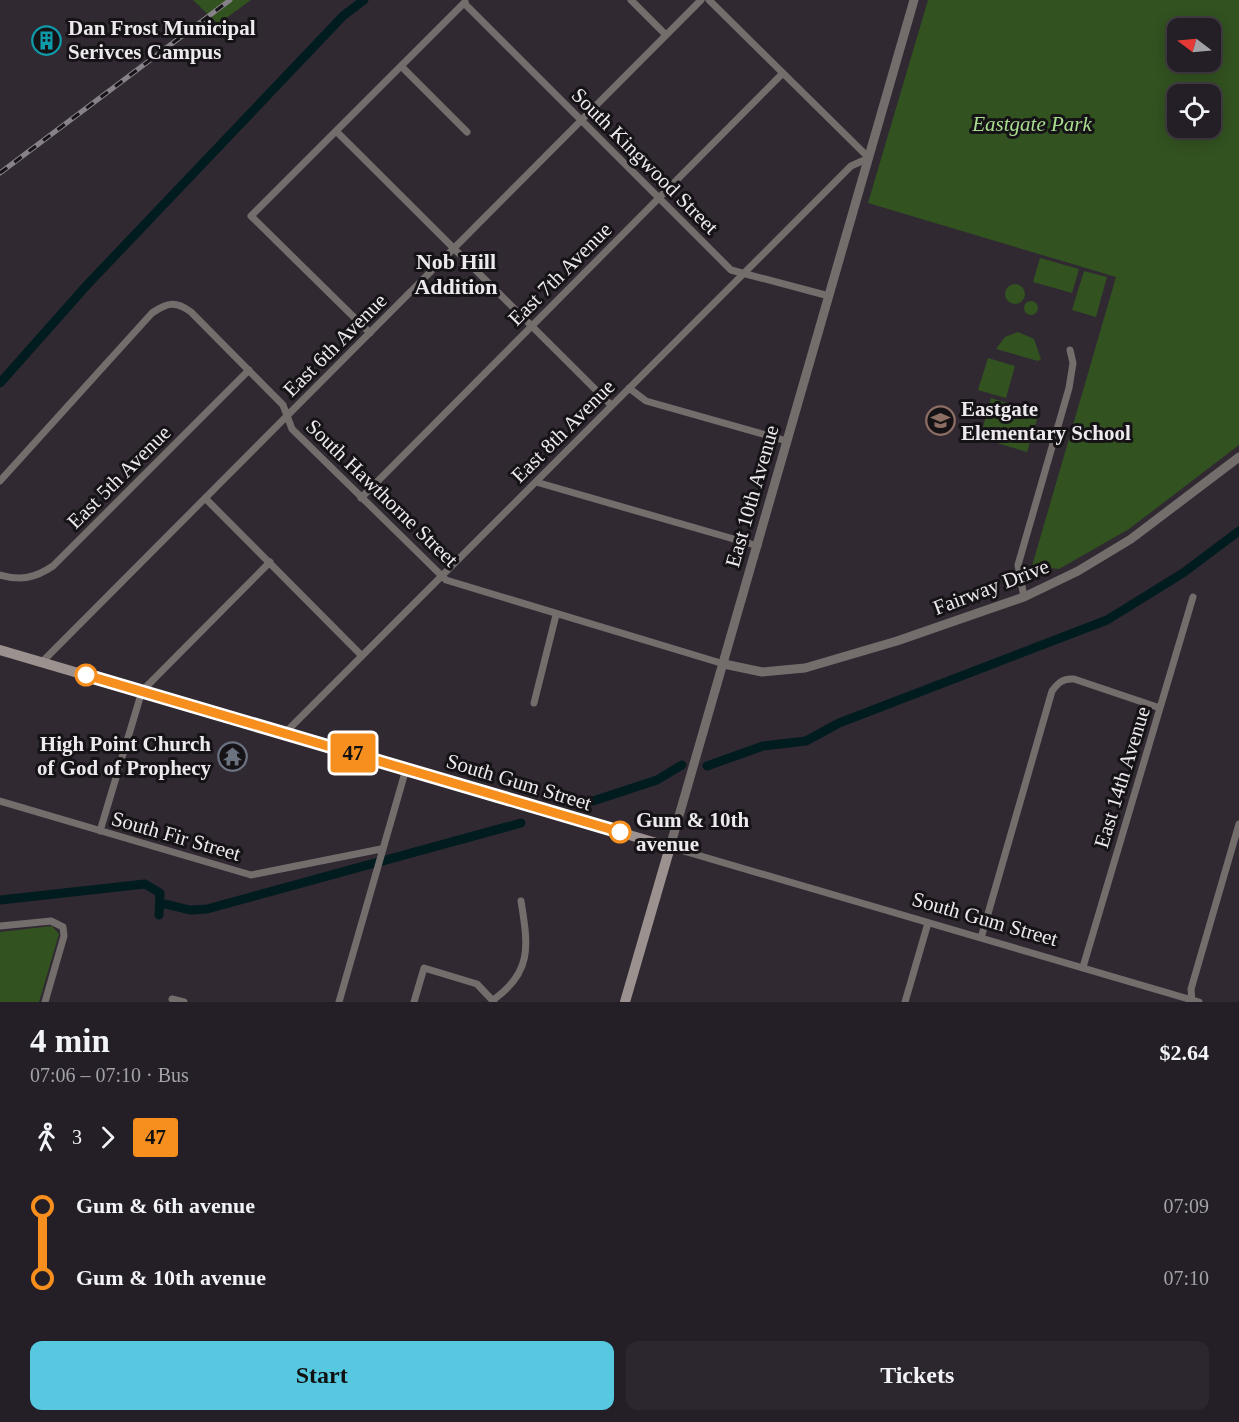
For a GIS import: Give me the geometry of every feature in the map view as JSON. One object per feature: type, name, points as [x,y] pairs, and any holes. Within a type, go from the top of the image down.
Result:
[{"type":"main road","name":"South Gum Street","points":[[0,650],[670,847]]},
{"type":"main road","name":"East 10th Avenue","points":[[625,1002],[670,847]]},
{"type":"street","points":[[631,0],[666,35]]},
{"type":"street","name":"East 6th Avenue","points":[[42,662],[701,0]]},
{"type":"street","points":[[709,0],[869,158]]},
{"type":"street","name":"East 10th Avenue","points":[[670,847],[914,0]]},
{"type":"street","points":[[370,333],[251,216],[466,2]]},
{"type":"street","name":"South Kingwood Street","points":[[466,2],[581,121],[731,270],[742,275],[829,296]]},
{"type":"street","points":[[401,66],[467,132]]},
{"type":"street","name":"East 7th Avenue","points":[[361,498],[783,73]]},
{"type":"street","points":[[336,131],[611,405]]},
{"type":"street","name":"East 8th Avenue","points":[[285,733],[851,166],[869,158]]},
{"type":"street","name":"South Hawthorne Street","points":[[0,481],[152,313],[172,303],[183,306],[191,312],[249,370],[283,405],[292,429],[441,576],[452,584],[724,664]]},
{"type":"street","points":[[1024,597],[1018,565],[1069,388],[1072,363],[1070,350]]},
{"type":"street","name":"East 5th Avenue","points":[[0,575],[23,579],[33,577],[53,566],[249,370]]},
{"type":"street","points":[[629,388],[646,400],[788,441]]},
{"type":"street","name":"Fairway Drive","points":[[724,664],[762,672],[805,668],[908,638],[1024,597],[1078,571],[1131,539],[1239,457]]},
{"type":"street","points":[[536,482],[758,546]]},
{"type":"street","points":[[205,498],[362,656]]},
{"type":"street","points":[[100,831],[142,691],[270,562]]},
{"type":"street","name":"East 14th Avenue","points":[[1083,967],[1193,597]]},
{"type":"street","points":[[534,703],[556,615]]},
{"type":"street","points":[[981,938],[1052,691],[1063,680],[1074,679],[1160,708]]},
{"type":"street","points":[[339,1002],[406,769]]},
{"type":"street","name":"South Fir Street","points":[[0,801],[251,875],[380,853]]},
{"type":"street","points":[[1194,1001],[1191,989],[1239,824]]},
{"type":"street","name":"South Gum Street","points":[[670,847],[1194,1001]]},
{"type":"street","points":[[414,1002],[424,968],[477,984],[494,1001],[512,985],[525,957],[527,942],[521,901]]},
{"type":"street","points":[[0,926],[51,921],[63,927],[64,936],[45,1002]]},
{"type":"street","points":[[905,1002],[928,922]]},
{"type":"street","points":[[172,999],[184,1002]]},
{"type":"green space","points":[[193,0],[251,0],[218,24]]},
{"type":"green space","name":"Eastgate Park","points":[[928,0],[1239,0],[1239,445],[1129,529],[1059,569],[1032,566],[1116,277],[868,203]]},
{"type":"green space","points":[[1040,258],[1079,269],[1072,293],[1033,282]]},
{"type":"green space","points":[[1084,271],[1107,277],[1096,317],[1072,310]]},
{"type":"green space","points":[[1015,284],[1022,287],[1025,294],[1022,301],[1015,304],[1008,301],[1005,294],[1008,287]]},
{"type":"green space","points":[[1031,301],[1036,303],[1038,308],[1036,313],[1031,315],[1026,313],[1024,308],[1026,303]]},
{"type":"green space","points":[[1018,332],[1034,339],[1041,359],[1038,361],[996,349],[1005,337]]},
{"type":"green space","points":[[988,358],[1015,366],[1006,398],[978,390]]},
{"type":"green space","points":[[991,398],[1039,413],[1027,452],[980,438]]},
{"type":"green space","points":[[52,926],[59,934],[39,1002],[0,1002],[0,932]]},
{"type":"waterway","points":[[0,383],[87,285],[343,16],[364,0]]},
{"type":"waterway","points":[[707,766],[763,746],[806,741],[839,723],[1107,620],[1183,573],[1239,531]]},
{"type":"waterway","points":[[593,801],[657,780],[682,765]]},
{"type":"waterway","points":[[161,903],[190,910],[207,909],[521,823]]},
{"type":"waterway","points":[[0,900],[145,884],[160,893],[159,915]]},
{"type":"railway","points":[[0,173],[230,0]]},
{"type":"bus line","name":"47","points":[[86,675],[620,832]]},
{"type":"place","name":"Dan Frost Municipal Serivces Campus","points":[[47,40]]},
{"type":"place","name":"Eastgate Elementary School","points":[[940,421]]},
{"type":"place","name":"High Point Church of God of Prophecy","points":[[232,756]]},
{"type":"place","name":"Gum & 10th avenue","points":[[620,832]]},
{"type":"district","name":"Nob Hill Addition","points":[[456,274]]}]
